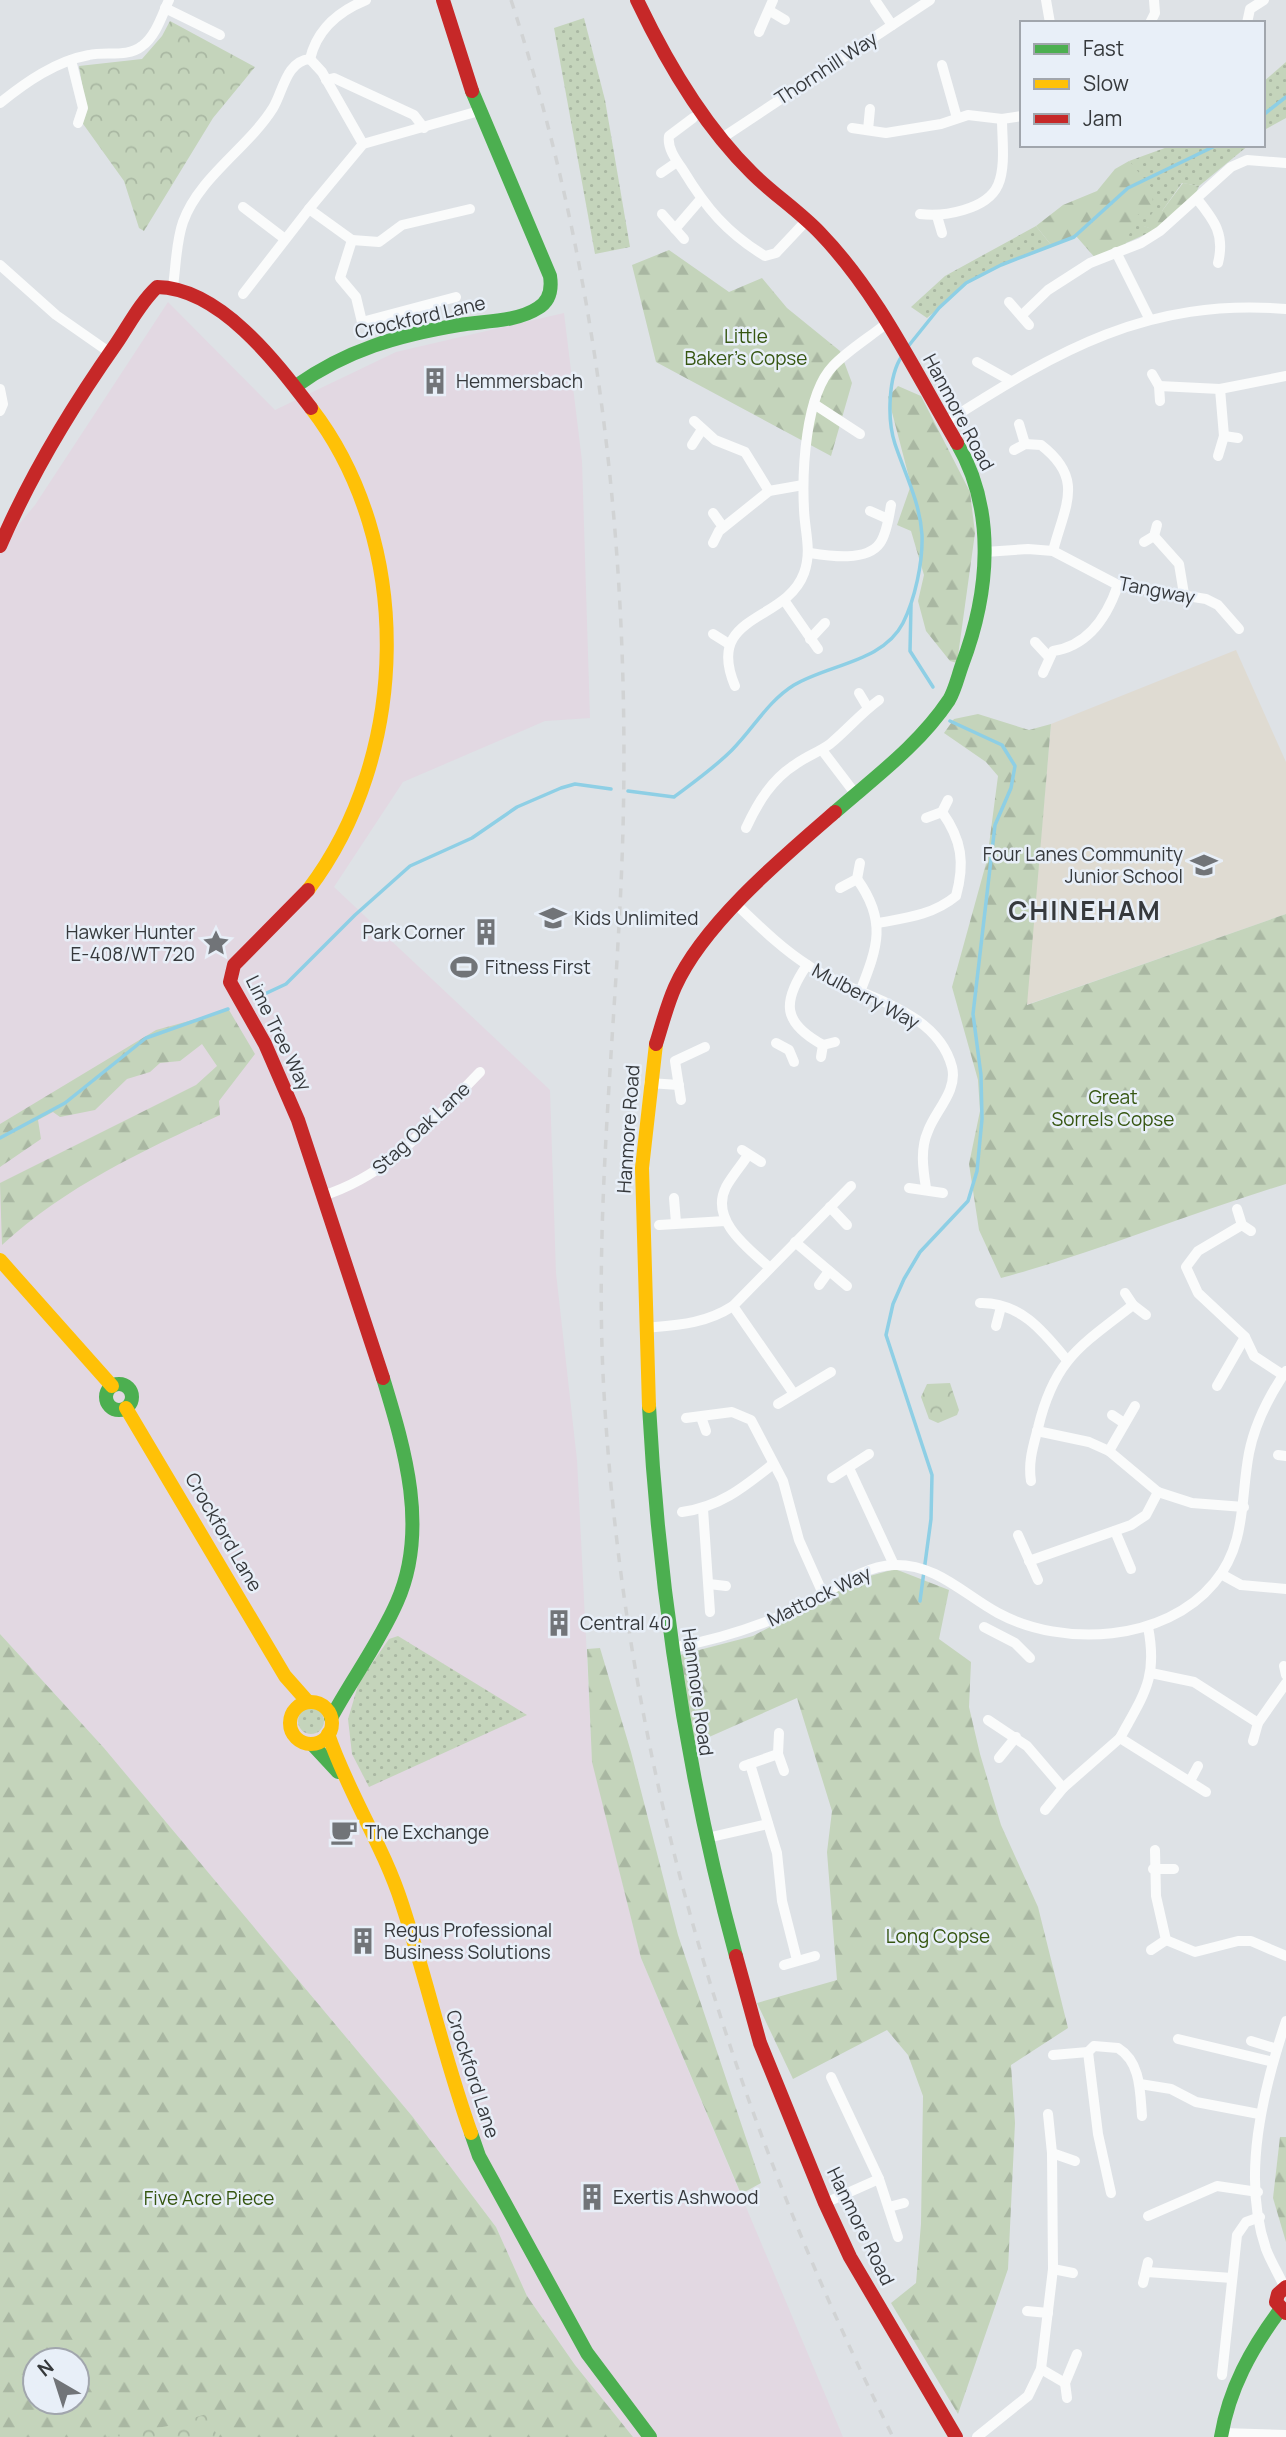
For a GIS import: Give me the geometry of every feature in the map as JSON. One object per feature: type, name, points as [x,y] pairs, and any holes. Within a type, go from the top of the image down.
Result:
[{"type":"street","points":[[310,59],[313,46],[331,20],[348,7],[366,0]]},
{"type":"street","name":"Crockford Lane","points":[[296,386],[333,361],[372,344],[526,314],[545,304],[552,288],[550,276],[479,111],[443,0]]},
{"type":"street","name":"Hanmore Road","points":[[637,0],[663,55],[722,138],[751,172],[807,220],[854,272],[918,372],[976,481],[985,552],[983,587],[974,634],[950,698],[917,741],[857,796],[800,842],[736,904],[701,943],[681,975],[660,1027],[649,1083],[642,1168],[655,1517],[689,1762],[706,1838],[760,2043],[825,2203],[850,2257],[956,2437]]},
{"type":"street","points":[[875,0],[892,25]]},
{"type":"street","name":"Thornhill Way","points":[[722,138],[930,0]]},
{"type":"street","points":[[1046,0],[1050,21]]},
{"type":"street","points":[[1151,21],[1155,13],[1154,0]]},
{"type":"street","points":[[1248,21],[1251,9],[1264,0]]},
{"type":"street","points":[[0,86],[4,100],[71,60],[93,54],[128,52],[142,47],[153,33],[167,4],[220,34]]},
{"type":"street","points":[[756,34],[771,5],[785,20]]},
{"type":"street","points":[[310,59],[326,79],[363,144]]},
{"type":"street","points":[[173,286],[183,222],[197,198],[274,107],[282,83],[296,66],[310,59]]},
{"type":"street","points":[[71,60],[83,108],[79,122]]},
{"type":"street","points":[[942,65],[957,118]]},
{"type":"street","points":[[326,79],[334,78],[414,115],[424,128]]},
{"type":"street","points":[[868,130],[870,109]]},
{"type":"street","points":[[243,294],[363,144],[479,111]]},
{"type":"street","points":[[852,128],[886,133],[907,131],[957,118],[986,115],[1002,120],[1020,116]]},
{"type":"street","points":[[693,118],[669,136],[669,146],[700,200],[747,246],[765,256],[776,253],[807,220]]},
{"type":"street","points":[[920,214],[937,216],[976,205],[993,193],[1001,175],[1002,120]]},
{"type":"street","points":[[1022,315],[1048,290],[1090,263],[1160,231],[1231,167],[1247,160],[1286,163]]},
{"type":"street","points":[[661,173],[677,162]]},
{"type":"street","points":[[675,229],[700,200]]},
{"type":"street","points":[[1197,200],[1217,223],[1221,251],[1218,263]]},
{"type":"street","points":[[243,207],[285,239]]},
{"type":"street","points":[[309,209],[352,240],[379,242],[402,225],[470,209]]},
{"type":"street","points":[[662,214],[684,239]]},
{"type":"street","points":[[937,216],[942,233]]},
{"type":"street","points":[[352,240],[340,278],[356,297],[362,322],[456,297]]},
{"type":"street","points":[[1116,252],[1149,318]]},
{"type":"street","points":[[0,265],[56,315],[109,352]]},
{"type":"street","points":[[0,546],[37,469],[109,352],[154,289],[162,285],[173,286],[207,304],[237,327],[296,386]]},
{"type":"street","points":[[1009,302],[1029,325]]},
{"type":"street","points":[[946,422],[1011,381],[1085,341],[1149,318],[1203,309],[1286,309]]},
{"type":"street","points":[[735,686],[727,667],[729,644],[760,612],[784,600],[798,588],[810,553],[803,485],[805,446],[814,404],[831,368],[887,323]]},
{"type":"street","points":[[977,362],[1011,381]]},
{"type":"street","points":[[1152,374],[1159,386],[1160,401]]},
{"type":"street","points":[[1159,386],[1220,389],[1286,376]]},
{"type":"street","name":"Lime Tree Way","points":[[296,386],[340,453],[373,531],[384,574],[386,599],[385,695],[377,747],[361,793],[335,848],[303,898],[233,966],[230,977],[234,993],[256,1027],[285,1089],[381,1377],[407,1469],[413,1515],[411,1559],[397,1602],[380,1638],[345,1690],[331,1718]]},
{"type":"street","points":[[0,389],[4,404],[0,411]]},
{"type":"street","points":[[1218,456],[1224,436],[1220,389]]},
{"type":"street","points":[[814,404],[860,434]]},
{"type":"street","points":[[694,421],[701,431],[744,452],[769,491]]},
{"type":"street","points":[[1020,424],[1025,444]]},
{"type":"street","points":[[692,445],[701,431]]},
{"type":"street","points":[[1224,436],[1238,438]]},
{"type":"street","points":[[1014,450],[1025,444],[1041,445],[1062,465],[1068,477],[1068,495],[1053,551]]},
{"type":"street","points":[[713,543],[723,527],[769,491],[803,485]]},
{"type":"street","points":[[810,553],[835,557],[875,547],[881,542],[891,505]]},
{"type":"street","points":[[870,511],[888,519]]},
{"type":"street","points":[[713,513],[723,527]]},
{"type":"street","points":[[1152,535],[1179,564],[1184,594]]},
{"type":"street","name":"Tangway","points":[[985,552],[1028,549],[1053,551],[1118,585],[1162,595],[1184,594],[1218,606],[1239,629]]},
{"type":"street","points":[[1043,673],[1048,656],[1053,651],[1081,642],[1105,616],[1118,585]]},
{"type":"street","points":[[784,600],[818,649]]},
{"type":"street","points":[[810,639],[825,623]]},
{"type":"street","points":[[713,634],[729,644]]},
{"type":"street","points":[[1035,642],[1048,656]]},
{"type":"street","points":[[859,693],[868,708]]},
{"type":"street","points":[[747,828],[758,802],[795,764],[822,750],[879,700]]},
{"type":"street","points":[[822,750],[857,796]]},
{"type":"street","points":[[745,797],[758,802]]},
{"type":"street","points":[[926,818],[942,812],[947,800]]},
{"type":"street","points":[[878,923],[920,915],[956,896],[963,863],[959,843],[942,812]]},
{"type":"street","points":[[860,863],[857,880],[878,923],[876,951],[860,992]]},
{"type":"street","points":[[840,888],[857,880]]},
{"type":"street","name":"Mulberry Way","points":[[736,904],[807,965],[833,982],[915,1018],[928,1028],[952,1067],[948,1096],[928,1130],[923,1147],[926,1188]]},
{"type":"street","points":[[807,965],[794,983],[790,998],[791,1015],[801,1033],[822,1051],[835,1042]]},
{"type":"street","points":[[789,1050],[801,1033]]},
{"type":"street","points":[[776,1043],[789,1050],[794,1062]]},
{"type":"street","points":[[681,1100],[675,1060],[705,1047]]},
{"type":"street","name":"Stag Oak Lane","points":[[321,1196],[361,1182],[397,1156],[480,1072]]},
{"type":"street","points":[[649,1083],[679,1085]]},
{"type":"street","points":[[761,1162],[745,1153],[724,1191],[722,1207],[725,1221],[770,1268]]},
{"type":"street","points":[[646,1328],[714,1318],[733,1306],[851,1186]]},
{"type":"street","points":[[909,1188],[926,1188],[943,1193]]},
{"type":"street","points":[[674,1198],[676,1223]]},
{"type":"street","points":[[830,1207],[847,1225]]},
{"type":"street","points":[[1237,1209],[1246,1228],[1198,1251],[1186,1267],[1198,1293],[1245,1338],[1254,1356],[1285,1373]]},
{"type":"street","points":[[659,1224],[725,1221]]},
{"type":"street","points":[[795,1242],[847,1286]]},
{"type":"street","name":"Crockford Lane","points":[[0,1260],[112,1386],[120,1384],[131,1391],[132,1398],[126,1408],[175,1485],[285,1676],[313,1703]]},
{"type":"street","points":[[819,1285],[830,1271]]},
{"type":"street","points":[[1125,1293],[1133,1305],[1146,1315]]},
{"type":"street","points":[[980,1303],[1001,1307],[1035,1322],[1066,1359]]},
{"type":"street","points":[[1031,1481],[1029,1465],[1050,1384],[1066,1359],[1133,1305]]},
{"type":"street","points":[[733,1306],[794,1394]]},
{"type":"street","points":[[996,1326],[1001,1307]]},
{"type":"street","points":[[1217,1378],[1245,1338]]},
{"type":"street","points":[[778,1404],[831,1372]]},
{"type":"street","name":"Mattock Way","points":[[673,1648],[745,1631],[824,1595],[861,1573],[894,1565],[932,1571],[999,1614],[1054,1631],[1105,1634],[1148,1627],[1199,1599],[1221,1574],[1237,1544],[1253,1435],[1264,1408],[1285,1373]]},
{"type":"street","points":[[1109,1451],[1135,1406]]},
{"type":"street","points":[[686,1418],[732,1412],[751,1420],[789,1497],[799,1541],[824,1595]]},
{"type":"street","points":[[1112,1415],[1124,1423]]},
{"type":"street","points":[[701,1417],[706,1431]]},
{"type":"street","points":[[1037,1431],[1089,1442],[1109,1451],[1158,1492],[1192,1503],[1244,1507]]},
{"type":"street","points":[[832,1478],[869,1454]]},
{"type":"street","points":[[681,1512],[702,1509],[730,1497],[773,1464]]},
{"type":"street","points":[[1015,1464],[1029,1465]]},
{"type":"street","points":[[849,1468],[894,1565]]},
{"type":"street","points":[[1029,1561],[1115,1531],[1146,1515],[1158,1492]]},
{"type":"street","points":[[702,1509],[710,1612]]},
{"type":"street","points":[[1115,1531],[1131,1569]]},
{"type":"street","points":[[1017,1535],[1038,1580]]},
{"type":"street","points":[[1221,1574],[1241,1585],[1286,1589]]},
{"type":"street","points":[[709,1584],[726,1586]]},
{"type":"street","points":[[1015,1643],[1027,1624]]},
{"type":"street","points":[[1045,1810],[1063,1788],[1120,1738],[1152,1673],[1154,1655],[1148,1627]]},
{"type":"street","points":[[984,1628],[1015,1643],[1030,1658]]},
{"type":"street","points":[[1152,1673],[1194,1682],[1258,1723]]},
{"type":"street","name":"Crockford Lane","points":[[285,1676],[292,1714]]},
{"type":"street","points":[[1253,1741],[1258,1723],[1286,1683]]},
{"type":"street","name":"Lime Tree Way","points":[[313,1703],[345,1690]]},
{"type":"street","points":[[313,1703],[331,1718],[328,1734],[312,1744],[300,1741],[292,1732],[292,1714],[313,1703]]},
{"type":"street","points":[[988,1720],[1027,1746],[1063,1788]]},
{"type":"street","points":[[779,1732],[778,1754],[784,1771]]},
{"type":"street","name":"Crockford Lane","points":[[328,1734],[342,1776],[383,1853],[402,1904],[452,2080],[479,2156],[587,2353],[650,2437]]},
{"type":"street","points":[[999,1758],[1016,1737]]},
{"type":"street","points":[[1120,1738],[1206,1792]]},
{"type":"street","name":"Crockford Lane","points":[[312,1744],[342,1776]]},
{"type":"street","points":[[778,1754],[747,1765],[777,1853],[782,1901],[797,1961]]},
{"type":"street","points":[[1190,1781],[1198,1766]]},
{"type":"street","points":[[706,1838],[768,1825]]},
{"type":"street","points":[[1154,1850],[1153,1869],[1166,1940]]},
{"type":"street","points":[[1153,1869],[1174,1869]]},
{"type":"street","points":[[1151,1950],[1166,1940]]},
{"type":"street","points":[[1166,1940],[1195,1952],[1238,1941],[1251,1941],[1286,1956]]},
{"type":"street","points":[[784,1965],[815,1956]]},
{"type":"street","points":[[1286,2021],[1259,2114],[1258,2192],[1266,2248],[1285,2288],[1276,2298],[1283,2312],[1261,2334],[1238,2379],[1221,2435],[1286,2435]]},
{"type":"street","points":[[1178,2039],[1273,2062]]},
{"type":"street","points":[[1251,2041],[1277,2049]]},
{"type":"street","points":[[1053,2055],[1087,2052],[1094,2046],[1113,2046],[1125,2052],[1134,2065],[1142,2116]]},
{"type":"street","points":[[1087,2052],[1098,2134],[1113,2187]]},
{"type":"street","points":[[831,2077],[879,2179],[898,2237]]},
{"type":"street","points":[[1139,2084],[1171,2089],[1196,2102],[1259,2114]]},
{"type":"street","points":[[976,2437],[1028,2396],[1041,2369],[1053,2269],[1052,2154],[1048,2114]]},
{"type":"street","points":[[1052,2154],[1075,2161]]},
{"type":"street","points":[[825,2203],[879,2179]]},
{"type":"street","points":[[1148,2216],[1217,2186],[1258,2192]]},
{"type":"street","points":[[889,2207],[904,2203]]},
{"type":"street","points":[[1222,2375],[1237,2235],[1246,2222],[1260,2217]]},
{"type":"street","points":[[1143,2283],[1147,2267],[1232,2278]]},
{"type":"street","points":[[1053,2269],[1073,2273]]},
{"type":"street","points":[[1027,2311],[1048,2313]]},
{"type":"street","points":[[1067,2398],[1065,2383],[1077,2354]]},
{"type":"street","points":[[1041,2369],[1065,2383]]},
{"type":"shaded area","points":[[168,302],[275,410],[396,352],[564,313],[582,461],[590,718],[545,721],[403,782],[334,887],[550,1090],[556,1273],[577,1460],[592,1758],[641,1958],[843,2437],[633,2437],[575,2365],[527,2296],[496,2227],[412,2116],[104,1748],[0,1634],[0,547],[35,505]]},
{"type":"shaded area","points":[[1236,650],[1286,762],[1286,914],[1026,1005],[1051,724]]},
{"type":"green space","points":[[584,18],[605,100],[630,247],[595,254],[554,28]]},
{"type":"green space","points":[[170,21],[255,67],[213,118],[144,231],[139,228],[124,181],[81,121],[86,108],[79,66],[142,59],[162,36]]},
{"type":"green space","points":[[1286,62],[1286,118],[1266,129],[1265,128],[1265,80]]},
{"type":"green space","points":[[1168,147],[1247,147],[1199,186],[1182,183],[1162,211],[1144,226],[1155,230],[1126,243],[1139,175],[1129,161]]},
{"type":"green space","points":[[1129,161],[1152,188],[1153,205],[1136,216],[1125,246],[1097,260],[1076,236],[1052,246],[1036,226],[1063,205],[1097,191],[1115,169]]},
{"type":"green space","points":[[1183,183],[1199,186],[1195,196],[1155,230],[1143,226],[1156,208],[1162,211]]},
{"type":"green space","points":[[1036,226],[1052,246],[1001,265],[973,279],[927,318],[911,307],[945,276]]},
{"type":"green space","name":"Little Baker's Copse","points":[[669,250],[729,292],[762,278],[787,308],[840,351],[852,383],[831,456],[656,362],[632,265]]},
{"type":"green space","points":[[898,386],[921,396],[970,492],[975,533],[957,663],[950,661],[926,631],[918,601],[924,575],[911,531],[897,525],[911,485],[888,397]]},
{"type":"green space","name":"Great Sorrels Copse","points":[[978,714],[1029,730],[1051,724],[1027,1005],[1286,914],[1286,1184],[1001,1278],[979,1230],[969,1164],[980,1111],[978,1080],[952,987],[987,860],[998,776],[986,762],[944,733],[954,719]]},
{"type":"green space","points":[[229,1010],[255,1054],[219,1101],[220,1115],[162,1142],[78,1188],[26,1224],[2,1245],[0,1183],[196,1085],[217,1066],[202,1044],[180,1061],[160,1063],[150,1072],[127,1079],[95,1110],[60,1117],[53,1112],[38,1120],[41,1139],[0,1167],[0,1124],[156,1030]]},
{"type":"green space","points":[[950,1383],[959,1410],[957,1415],[938,1423],[929,1419],[921,1397],[927,1384]]},
{"type":"green space","name":"Long Copse","points":[[895,1569],[949,1590],[939,1639],[971,1662],[969,1707],[980,1754],[1001,1825],[1038,1907],[1068,2028],[1011,2065],[1015,2123],[1008,2269],[958,2414],[891,2303],[916,2283],[921,2224],[923,2096],[908,2055],[887,2030],[793,2079],[757,2003],[837,1980],[827,1852],[832,1811],[797,1698],[691,1745],[680,1655],[753,1636],[859,1579]]},
{"type":"green space","name":"Five Acre Piece","points":[[0,1634],[104,1748],[412,2116],[496,2227],[527,2296],[575,2365],[633,2437],[0,2437]]},
{"type":"green space","points":[[398,1636],[527,1715],[369,1787],[352,1754],[348,1719],[359,1682],[389,1639]]},
{"type":"green space","points":[[600,1648],[631,1752],[678,1935],[761,2183],[741,2194],[641,1958],[592,1762],[587,1649]]},
{"type":"green space","points":[[311,1708],[320,1712],[324,1721],[320,1730],[311,1734],[302,1730],[298,1721],[302,1712]]},
{"type":"green space","points":[[1280,2137],[1286,2137],[1286,2242],[1273,2198]]},
{"type":"green space","points":[[206,2414],[218,2437],[105,2437],[168,2426]]},
{"type":"waterway","points":[[1265,113],[1286,97]]},
{"type":"waterway","points":[[906,349],[939,308],[966,283],[1001,265],[1074,237],[1128,188],[1213,147]]},
{"type":"waterway","points":[[628,791],[674,797],[725,757],[768,707],[794,685],[869,654],[894,636],[903,623],[917,580],[922,535],[915,500],[892,434],[890,398],[894,375],[902,356]]},
{"type":"waterway","points":[[911,605],[910,651],[933,687]]},
{"type":"waterway","points":[[920,1601],[931,1519],[932,1475],[886,1335],[893,1304],[904,1279],[920,1252],[968,1201],[977,1171],[982,1119],[981,1075],[973,1014],[995,825],[1011,788],[1015,766],[1002,745],[950,721]]},
{"type":"waterway","points":[[254,999],[286,984],[355,915],[410,866],[472,838],[517,807],[561,788],[575,784],[611,789]]},
{"type":"waterway","points":[[0,1138],[65,1103],[146,1038],[228,1009]]},
{"type":"railway","points":[[511,0],[541,100],[587,305],[614,514],[621,619],[623,829],[604,1181],[601,1322],[616,1531],[635,1666],[661,1799],[694,1930],[735,2059],[781,2187],[834,2313],[893,2437]]},
{"type":"traffic: fast","points":[[296,386],[334,363],[394,339],[437,329],[520,316],[538,308],[548,298],[550,276],[472,91]]},
{"type":"traffic: fast","points":[[835,812],[896,760],[937,716],[953,692],[971,638],[983,581],[983,524],[970,469],[957,443]]},
{"type":"traffic: fast","points":[[331,1718],[397,1602],[411,1547],[412,1518],[406,1462],[383,1378]]},
{"type":"traffic: fast","points":[[119,1384],[128,1388],[132,1397],[128,1406],[119,1410],[110,1406],[106,1397],[110,1388],[119,1384]]},
{"type":"traffic: fast","points":[[649,1406],[660,1545],[678,1683],[703,1820],[736,1956]]},
{"type":"traffic: fast","points":[[312,1744],[338,1772]]},
{"type":"traffic: fast","points":[[471,2133],[479,2156],[587,2353],[650,2437]]},
{"type":"traffic: fast","points":[[1221,2437],[1230,2402],[1243,2370],[1280,2310]]},
{"type":"traffic: slow","points":[[308,890],[342,836],[366,777],[381,714],[387,649],[383,585],[369,521],[345,462],[311,408]]},
{"type":"traffic: slow","points":[[649,1406],[642,1168],[656,1044]]},
{"type":"traffic: slow","points":[[0,1260],[112,1386]]},
{"type":"traffic: slow","points":[[126,1408],[285,1676],[308,1702]]},
{"type":"traffic: slow","points":[[311,1702],[326,1708],[332,1723],[326,1738],[311,1744],[296,1738],[290,1723],[296,1708],[311,1702]]},
{"type":"traffic: slow","points":[[328,1734],[394,1882],[471,2133]]},
{"type":"traffic: jam","points":[[443,0],[472,91]]},
{"type":"traffic: jam","points":[[637,0],[673,69],[717,134],[752,173],[820,233],[860,281],[895,334],[957,443]]},
{"type":"traffic: jam","points":[[0,546],[38,467],[68,417],[140,307],[157,287],[180,291],[203,300],[224,314],[264,350],[311,408]]},
{"type":"traffic: jam","points":[[656,1044],[675,987],[705,939],[746,893],[835,812]]},
{"type":"traffic: jam","points":[[308,890],[234,965],[230,982],[265,1044],[298,1120],[383,1378]]},
{"type":"traffic: jam","points":[[736,1956],[760,2043],[825,2203],[850,2257],[956,2437]]},
{"type":"traffic: jam","points":[[1286,2287],[1278,2294],[1276,2302],[1286,2313]]},
{"type":"place","name":"Hemmersbach","points":[[435,381]]},
{"type":"place","name":"Four Lanes Community Junior School","points":[[1204,865]]},
{"type":"place","name":"Kids Unlimited","points":[[553,918]]},
{"type":"place","name":"Park Corner","points":[[486,932]]},
{"type":"place","name":"Hawker Hunter E-408/WT 720","points":[[216,943]]},
{"type":"place","name":"Fitness First","points":[[464,967]]},
{"type":"place","name":"Central 40","points":[[559,1623]]},
{"type":"place","name":"The Exchange","points":[[344,1832]]},
{"type":"place","name":"Regus Professional Business Solutions","points":[[363,1941]]},
{"type":"place","name":"Exertis Ashwood","points":[[592,2197]]},
{"type":"district","name":"CHINEHAM","points":[[1085,911]]}]
